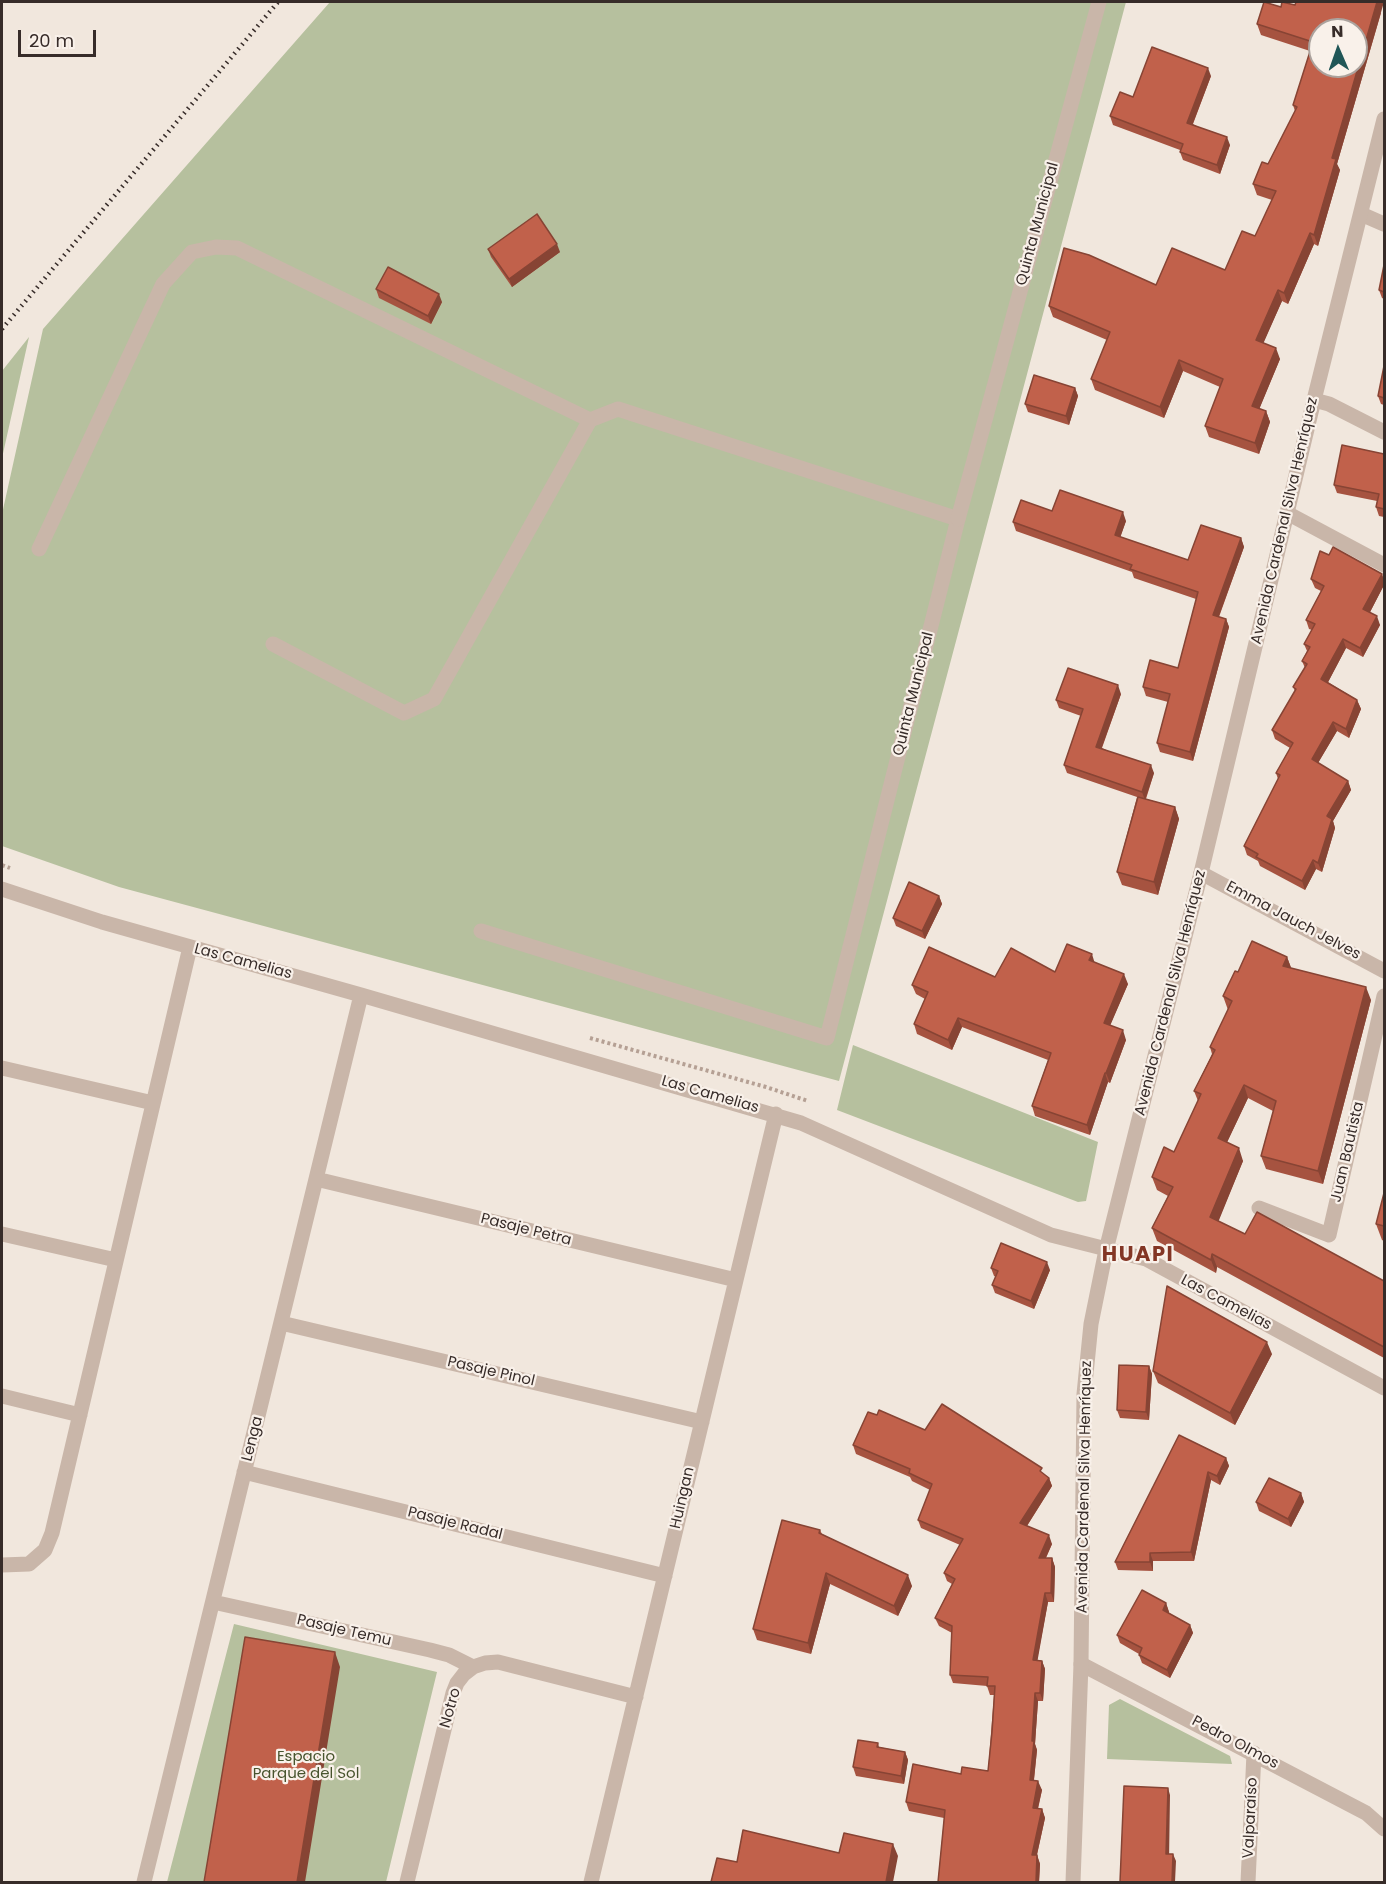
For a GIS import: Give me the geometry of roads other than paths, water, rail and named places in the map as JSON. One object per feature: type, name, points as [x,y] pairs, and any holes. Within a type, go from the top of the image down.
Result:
[{"type":"street","name":"Quinta Municipal","points":[[481,931],[827,1038],[958,519],[1099,2]]},
{"type":"street","name":"Avenida Cardenal Silva Henríquez","points":[[1073,1882],[1081,1664],[1084,1394],[1091,1324],[1106,1250],[1201,873],[1384,119]]},
{"type":"street","points":[[1361,214],[1384,224]]},
{"type":"street","points":[[39,549],[163,284],[192,252],[216,247],[237,248],[590,420]]},
{"type":"street","points":[[1314,400],[1329,404],[1384,432]]},
{"type":"street","points":[[273,644],[404,712],[434,699],[590,420],[618,409],[958,519]]},
{"type":"street","points":[[1287,513],[1384,565]]},
{"type":"street","name":"Emma Jauch Jelves","points":[[1201,873],[1384,971]]},
{"type":"street","name":"Las Camelias","points":[[2,889],[190,948],[776,1114],[1041,1231],[1146,1259],[1384,1388]]},
{"type":"street","points":[[2,1565],[29,1564],[45,1550],[52,1533],[190,948]]},
{"type":"street","name":"Lenga","points":[[144,1882],[361,995]]},
{"type":"street","name":"Juan Bautista","points":[[1259,1208],[1329,1235],[1384,996]]},
{"type":"street","points":[[2,1068],[153,1103]]},
{"type":"street","name":"Huingan","points":[[591,1882],[776,1114]]},
{"type":"street","name":"Pasaje Petra","points":[[316,1179],[736,1280]]},
{"type":"street","points":[[2,1234],[116,1260]]},
{"type":"street","name":"Pasaje Pinol","points":[[281,1323],[702,1422]]},
{"type":"street","points":[[2,1396],[80,1415]]},
{"type":"street","name":"Pasaje Radal","points":[[244,1472],[665,1576]]},
{"type":"street","name":"Pasaje Temu","points":[[213,1602],[430,1650],[449,1655],[473,1667]]},
{"type":"street","points":[[473,1667],[498,1662],[636,1697]]},
{"type":"street","name":"Pedro Olmos","points":[[1081,1664],[1366,1813],[1384,1829]]},
{"type":"street","name":"Notro","points":[[407,1882],[453,1693],[457,1683],[473,1667]]},
{"type":"street","name":"Valparaíso","points":[[1248,1882],[1254,1753]]},
{"type":"railway","points":[[2,329],[278,2]]},
{"type":"district","name":"HUAPI","points":[[1138,1256]]},
{"type":"park label","name":"Espacio Parque del Sol","points":[[306,1766]]}]
